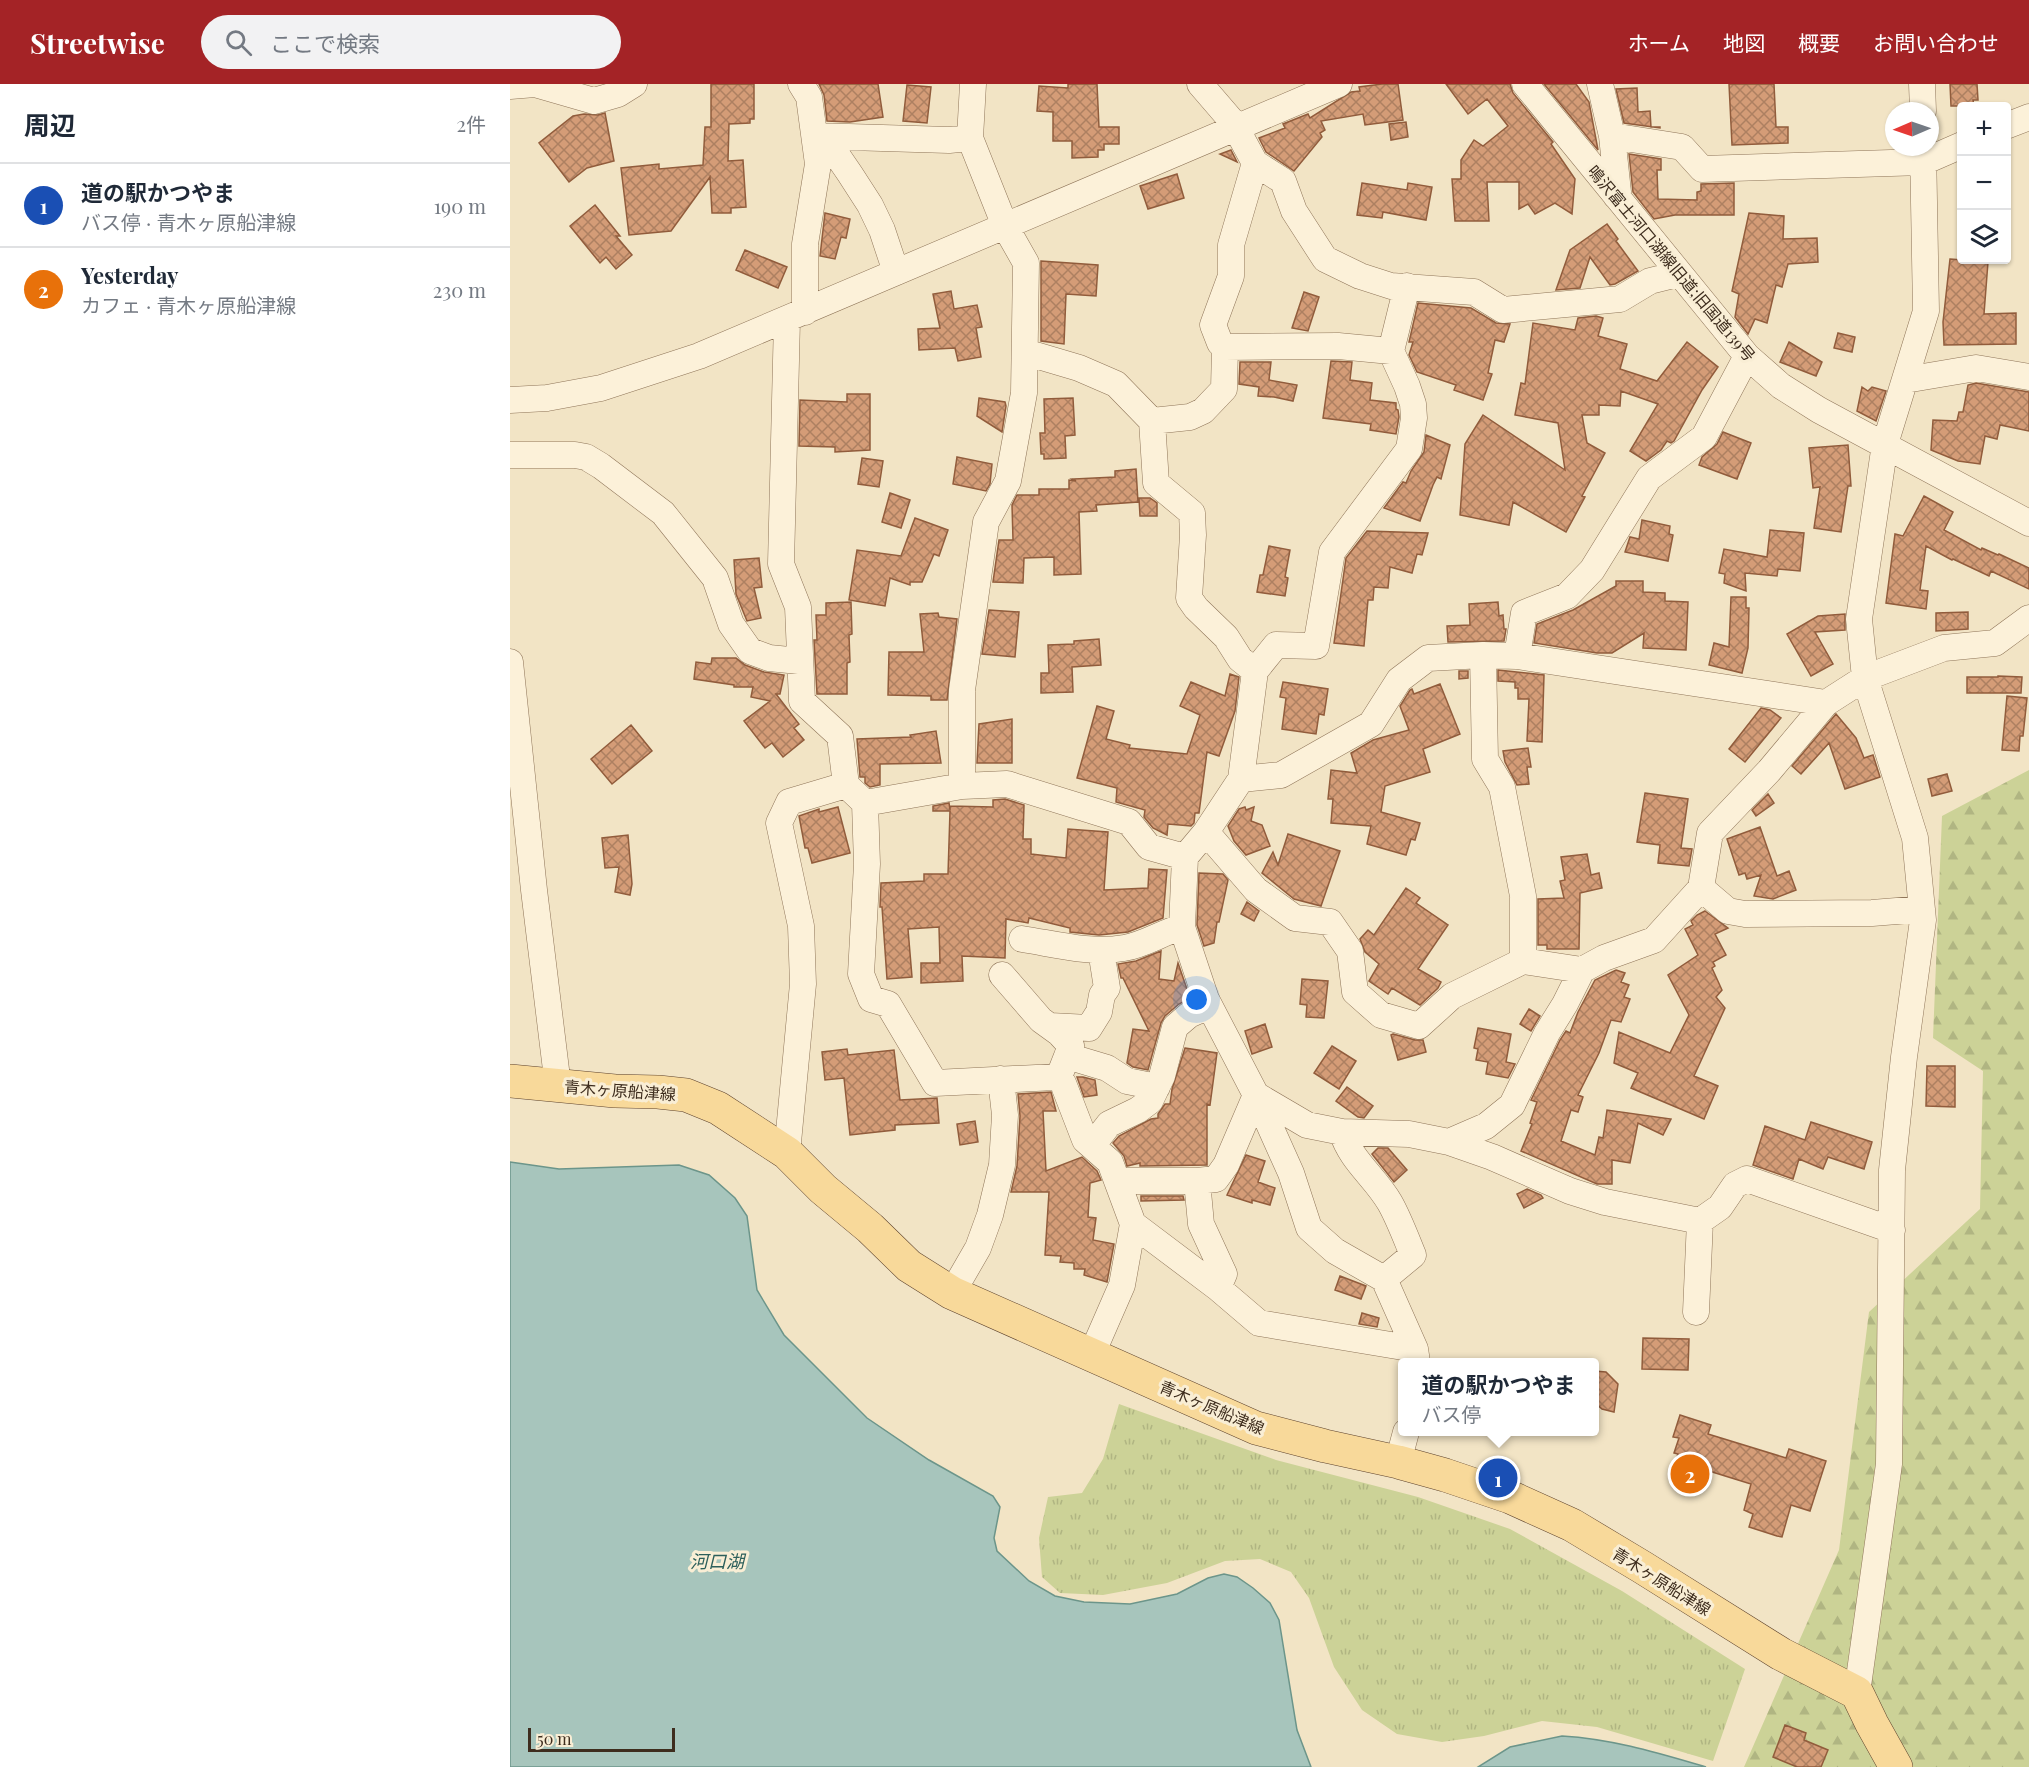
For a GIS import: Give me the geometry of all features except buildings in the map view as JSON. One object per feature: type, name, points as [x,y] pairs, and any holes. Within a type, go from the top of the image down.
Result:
[{"type":"main road","name":"青木ヶ原船津線","points":[[510,1081],[686,1095],[718,1108],[788,1154],[823,1189],[870,1228],[909,1266],[952,1293],[1256,1428],[1325,1446],[1402,1447],[1572,1525],[1642,1566],[1781,1654],[1857,1693]]},
{"type":"main road","points":[[1857,1693],[1896,1767]]},
{"type":"street","points":[[510,86],[535,84],[594,101],[618,94],[633,84]]},
{"type":"street","points":[[801,84],[809,97],[818,164],[796,316],[781,564],[798,607],[802,701],[840,736],[846,785],[864,803],[867,864],[861,974],[871,999],[888,1004],[935,1083],[1056,1077],[1071,1046],[1059,1033],[1041,1020],[1002,975]]},
{"type":"street","points":[[962,786],[962,690],[986,522],[1008,481],[1024,393],[1025,352],[1026,263],[1005,225],[970,138],[973,84]]},
{"type":"street","points":[[1200,84],[1236,128],[1255,163],[1283,181],[1294,211],[1324,259],[1360,276],[1391,286],[1474,292],[1503,310],[1620,299],[1650,280],[1678,274]]},
{"type":"street","points":[[510,400],[547,398],[601,388],[699,356],[1339,84]]},
{"type":"street","name":"鳴沢富士河口湖線旧道;旧国道139号","points":[[1525,84],[1747,356],[1781,386],[1818,410],[2029,523]]},
{"type":"street","points":[[1600,84],[1612,135],[1618,192],[1616,196]]},
{"type":"street","points":[[1922,84],[1923,102]]},
{"type":"street","points":[[2011,124],[2029,117]]},
{"type":"street","points":[[1612,135],[1682,147],[1702,169],[1894,156]]},
{"type":"street","points":[[816,142],[970,138]]},
{"type":"street","points":[[816,142],[837,155],[870,205],[882,230],[896,272]]},
{"type":"street","points":[[1939,151],[1957,147]]},
{"type":"street","points":[[1857,1693],[1889,1464],[1892,1170],[1904,1057],[1923,920],[1915,838],[1865,678],[1859,619],[1885,444],[1926,311],[1923,156]]},
{"type":"street","points":[[1255,163],[1231,245],[1231,276],[1214,325],[1220,343],[1225,347],[1338,346],[1391,351]]},
{"type":"street","points":[[1407,286],[1391,351],[1413,404],[1414,418],[1409,449],[1332,552],[1316,646],[1276,645],[1255,671],[1241,779],[1206,832],[1185,857],[1182,927],[1209,1006],[1256,1095],[1291,1173],[1309,1228],[1335,1251],[1384,1279],[1416,1356]]},
{"type":"street","points":[[1152,421],[1190,417],[1203,411],[1224,389],[1225,347]]},
{"type":"street","points":[[1025,352],[1079,368],[1116,384],[1152,421],[1156,483],[1192,513],[1189,598],[1196,608],[1226,637],[1240,659],[1255,671]]},
{"type":"street","points":[[1517,656],[1524,613],[1567,596],[1592,570],[1649,478],[1704,437],[1747,356]]},
{"type":"street","points":[[1905,380],[1976,368],[2029,377]]},
{"type":"street","points":[[510,455],[575,455],[585,457],[601,466],[663,513],[671,522],[715,578],[731,624],[750,651],[769,658],[800,661]]},
{"type":"street","points":[[1449,1142],[1486,1126],[1512,1105],[1547,1033],[1582,970],[1604,958],[1654,940],[1701,888],[1710,833],[1769,771],[1826,703],[1865,678],[1944,648],[1995,643],[2029,618]]},
{"type":"street","points":[[1484,655],[1485,759],[1502,786],[1523,896],[1523,961]]},
{"type":"street","points":[[1241,779],[1281,775],[1371,724],[1399,680],[1428,658],[1517,656],[1826,703]]},
{"type":"street","points":[[510,662],[558,1086]]},
{"type":"street","points":[[864,803],[962,786],[1007,784],[1129,822],[1149,847],[1185,857]]},
{"type":"street","points":[[788,1154],[803,984],[801,927],[779,823],[789,802],[846,785]]},
{"type":"street","points":[[1206,832],[1256,890],[1295,918],[1330,922],[1350,951],[1355,992],[1381,1015],[1419,1026],[1452,996],[1523,961],[1582,970]]},
{"type":"street","points":[[1701,888],[1728,911],[1744,914],[1872,913],[1922,909]]},
{"type":"street","points":[[1022,939],[1101,950],[1126,948],[1182,927]]},
{"type":"street","points":[[1050,1026],[1089,1028],[1099,1012],[1102,995],[1107,987],[1101,950]]},
{"type":"street","points":[[1092,1146],[1109,1124],[1138,1110],[1150,1101],[1162,1076],[1175,1027],[1189,1015],[1209,1006]]},
{"type":"street","points":[[1062,1067],[1107,1068],[1127,1081],[1157,1087]]},
{"type":"street","points":[[1062,1067],[1063,1083],[1085,1140],[1110,1162],[1132,1224],[1122,1285],[1091,1356]]},
{"type":"street","points":[[952,1293],[978,1248],[990,1215],[1002,1165],[1005,1115],[1001,1079]]},
{"type":"street","points":[[1256,1095],[1307,1125],[1342,1132],[1409,1134],[1449,1142],[1492,1157],[1570,1191],[1605,1202],[1700,1221],[1720,1207],[1735,1185],[1747,1179],[1892,1230]]},
{"type":"street","points":[[1117,1181],[1216,1179],[1226,1165],[1256,1095]]},
{"type":"street","points":[[1342,1132],[1346,1146],[1355,1160],[1390,1203],[1413,1255],[1384,1279]]},
{"type":"street","points":[[1197,1181],[1201,1224],[1224,1274],[1218,1288]]},
{"type":"street","points":[[1696,1312],[1700,1221]]},
{"type":"street","points":[[1132,1224],[1218,1288],[1259,1323],[1416,1356]]},
{"type":"green space","points":[[2029,770],[2029,1767],[1744,1767],[1839,1550],[1869,1312],[1980,1209],[1983,1071],[1933,1038],[1942,816]]},
{"type":"green space","points":[[1119,1404],[1276,1460],[1418,1497],[1510,1529],[1622,1591],[1745,1669],[1713,1761],[1597,1727],[1542,1721],[1484,1736],[1442,1742],[1397,1734],[1362,1710],[1334,1667],[1309,1598],[1291,1572],[1260,1559],[1225,1561],[1167,1583],[1103,1595],[1060,1593],[1042,1577],[1039,1538],[1048,1497],[1082,1493],[1103,1459]]},
{"type":"water","name":"河口湖","points":[[510,1162],[559,1169],[679,1165],[709,1175],[735,1198],[747,1216],[757,1290],[784,1335],[867,1418],[929,1460],[993,1496],[1000,1507],[994,1538],[997,1551],[1029,1581],[1055,1596],[1084,1602],[1130,1604],[1177,1594],[1208,1578],[1224,1574],[1237,1577],[1270,1603],[1279,1620],[1297,1730],[1311,1767],[510,1767]]},
{"type":"water","points":[[1562,1736],[1617,1743],[1706,1767],[1478,1767],[1510,1747]]},
{"type":"place","name":"Yesterday","points":[[1690,1474]]},
{"type":"place","name":"道の駅かつやま","points":[[1498,1478]]}]
